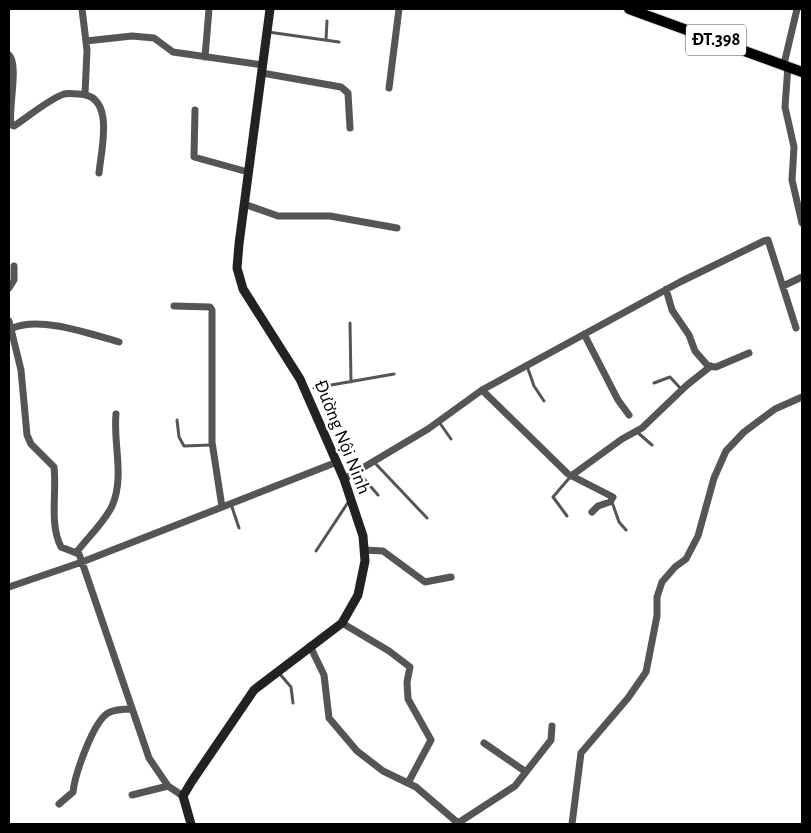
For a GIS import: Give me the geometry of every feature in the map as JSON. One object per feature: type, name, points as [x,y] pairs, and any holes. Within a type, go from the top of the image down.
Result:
[{"type":"main road","name":"ĐT.398","points":[[629,9],[802,72]]},
{"type":"street","points":[[82,9],[86,41],[85,94]]},
{"type":"street","points":[[205,57],[209,9]]},
{"type":"street","name":"Đường Nội Ninh","points":[[183,796],[254,690],[342,622],[358,595],[363,577],[363,536],[310,389],[243,289],[239,279],[238,252],[270,9]]},
{"type":"street","points":[[389,88],[399,9]]},
{"type":"street","points":[[797,9],[786,65],[785,107],[794,147],[792,180],[802,223]]},
{"type":"street","points":[[86,41],[132,36],[154,38],[171,52],[205,57],[341,87],[348,93],[350,128]]},
{"type":"street","points":[[9,55],[12,58],[13,69],[11,125],[14,126],[64,94],[85,94],[97,101],[104,122],[99,173]]},
{"type":"street","points":[[195,110],[194,157],[248,172]]},
{"type":"street","points":[[244,204],[278,216],[330,216],[396,228]]},
{"type":"street","points":[[344,479],[438,421],[482,390],[666,289],[766,240],[768,240],[796,328]]},
{"type":"street","points":[[9,288],[16,272],[14,266]]},
{"type":"street","points":[[783,286],[802,278]]},
{"type":"street","points":[[666,289],[672,310],[689,335],[695,351],[710,366]]},
{"type":"street","points":[[174,306],[210,307],[212,310],[212,445],[222,507]]},
{"type":"street","points":[[9,321],[22,370],[27,435],[31,444],[54,468],[56,534],[61,547],[76,553],[82,562],[149,758],[168,786],[183,796],[190,824]]},
{"type":"street","points":[[12,329],[28,324],[64,328],[119,342]]},
{"type":"street","points":[[584,334],[618,400],[629,415]]},
{"type":"street","points":[[571,476],[659,414],[682,390],[710,366],[719,366],[749,353]]},
{"type":"street","points":[[482,390],[571,476],[607,492],[613,497],[611,501],[598,506],[592,512]]},
{"type":"street","points":[[572,824],[581,753],[628,698],[646,672],[657,616],[657,597],[662,582],[675,567],[686,559],[698,536],[714,478],[726,451],[744,432],[775,410],[802,397]]},
{"type":"street","points":[[76,553],[111,508],[115,497],[119,456],[114,434],[116,414]]},
{"type":"street","points":[[9,586],[82,562],[337,462]]},
{"type":"street","points":[[364,550],[383,551],[425,582],[451,577]]},
{"type":"street","points":[[342,622],[389,650],[410,667],[408,699],[431,740],[408,783]]},
{"type":"street","points":[[310,646],[324,675],[329,718],[357,751],[383,771],[408,783],[458,823],[508,792],[551,740],[552,726]]},
{"type":"street","points":[[59,804],[73,792],[74,781],[89,741],[105,716],[114,710],[132,708]]},
{"type":"street","points":[[484,742],[526,772]]},
{"type":"street","points":[[132,795],[168,786]]},
{"type":"lane","points":[[326,40],[327,21]]},
{"type":"lane","points":[[267,32],[339,42]]},
{"type":"lane","points":[[350,323],[351,382]]},
{"type":"lane","points":[[527,365],[534,386],[544,401]]},
{"type":"lane","points":[[310,389],[394,374]]},
{"type":"lane","points":[[654,383],[670,377],[682,390]]},
{"type":"lane","points":[[177,420],[179,437],[184,446],[212,445]]},
{"type":"lane","points":[[438,421],[451,439]]},
{"type":"lane","points":[[637,431],[652,446]]},
{"type":"lane","points":[[374,461],[427,518]]},
{"type":"lane","points":[[357,471],[378,495]]},
{"type":"lane","points":[[567,516],[553,497],[571,476]]},
{"type":"lane","points":[[316,551],[350,499]]},
{"type":"lane","points":[[611,501],[619,522],[626,530]]},
{"type":"lane","points":[[231,504],[239,528]]},
{"type":"lane","points":[[277,671],[291,687],[293,703]]}]
